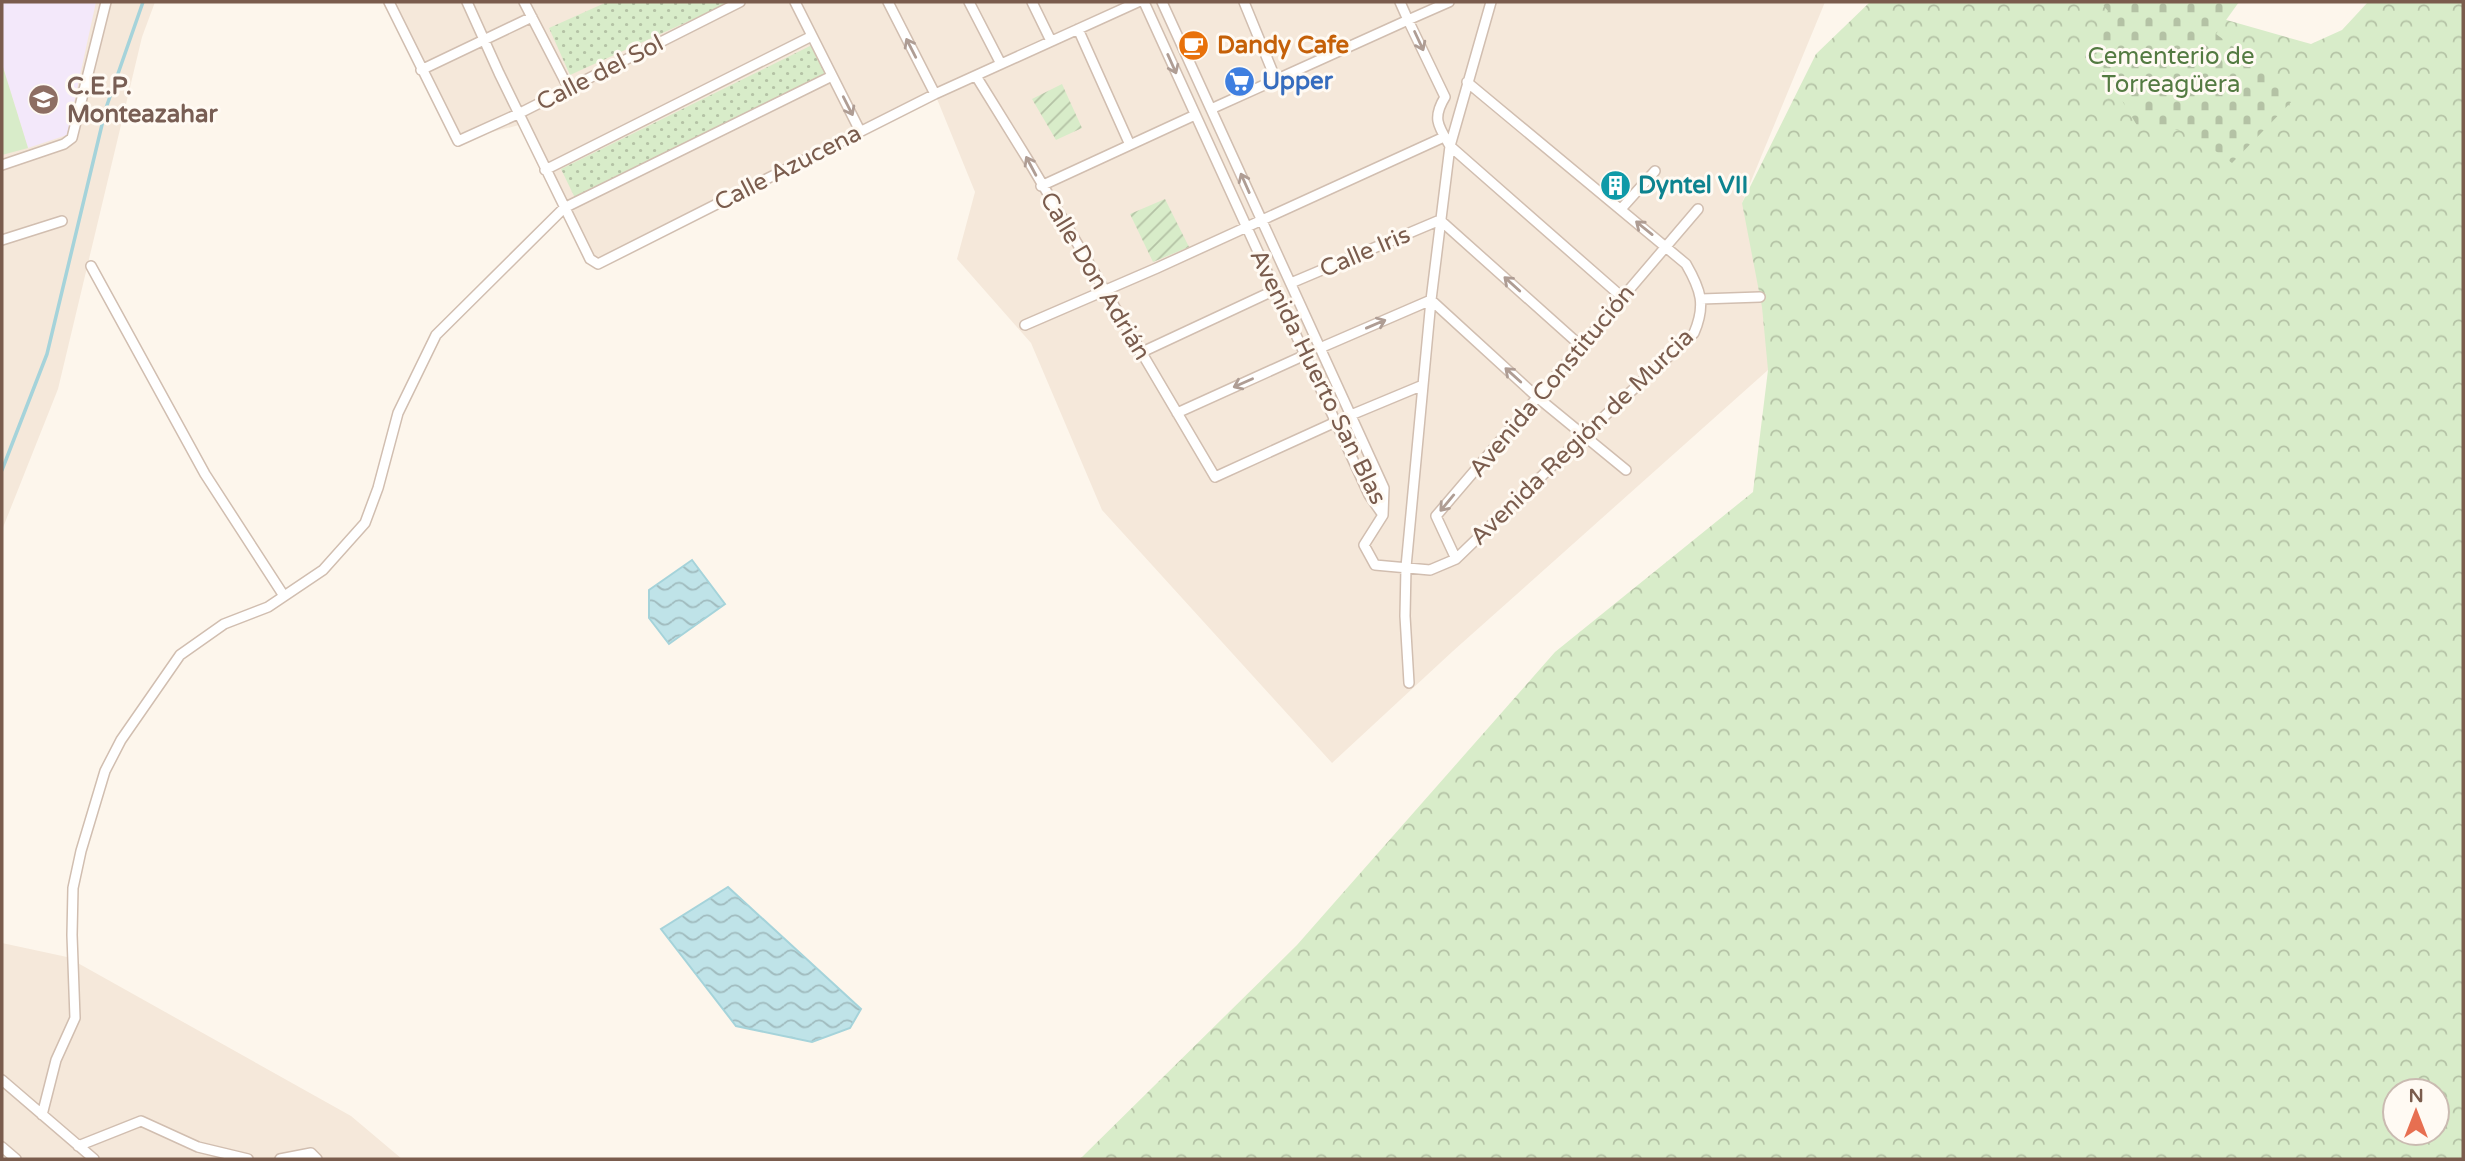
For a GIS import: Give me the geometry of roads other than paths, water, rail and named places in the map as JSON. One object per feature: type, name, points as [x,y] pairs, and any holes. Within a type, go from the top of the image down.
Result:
[{"type":"street","points":[[2,165],[69,142],[74,134],[106,2]]},
{"type":"street","points":[[467,2],[564,208]]},
{"type":"street","points":[[524,2],[569,89]]},
{"type":"street","name":"Calle del Sol","points":[[421,70],[458,141],[569,89],[740,2]]},
{"type":"street","points":[[795,2],[860,131]]},
{"type":"street","points":[[888,2],[934,94]]},
{"type":"street","points":[[969,2],[1001,64]]},
{"type":"street","points":[[1032,2],[1051,41]]},
{"type":"street","name":"Calle Azucena","points":[[564,208],[590,259],[594,263],[603,262],[934,94],[1138,2]]},
{"type":"street","name":"Avenida Huerto San Blas","points":[[1144,2],[1368,495],[1383,515]]},
{"type":"street","name":"Avenida Huerto San Blas","points":[[1161,2],[1384,488],[1383,515]]},
{"type":"street","points":[[1244,2],[1276,80]]},
{"type":"street","points":[[1400,2],[1445,97],[1437,111],[1438,123],[1447,141],[1622,298]]},
{"type":"street","points":[[1211,109],[1449,2]]},
{"type":"street","points":[[1409,682],[1405,616],[1406,567],[1447,141],[1492,2]]},
{"type":"street","points":[[392,3],[421,70],[532,17]]},
{"type":"street","points":[[1079,29],[1130,145]]},
{"type":"street","points":[[545,170],[812,36]]},
{"type":"street","points":[[42,1115],[56,1060],[75,1018],[72,935],[74,888],[81,850],[105,771],[121,740],[180,655],[224,624],[268,607],[323,570],[365,523],[378,488],[398,413],[436,335],[564,208],[832,76]]},
{"type":"street","name":"Calle Don Adrián","points":[[976,76],[1215,477],[1336,422]]},
{"type":"street","name":"Avenida Región de Murcia","points":[[1383,515],[1364,545],[1375,565],[1430,570],[1456,559],[1694,333],[1700,319],[1702,299],[1686,264],[1467,82]]},
{"type":"street","points":[[1041,186],[1195,115]]},
{"type":"street","points":[[1025,325],[1447,141]]},
{"type":"street","points":[[1621,209],[1655,171]]},
{"type":"street","name":"Avenida Constitución","points":[[1456,559],[1436,516],[1698,209]]},
{"type":"street","points":[[1440,220],[1581,346]]},
{"type":"street","name":"Calle Iris","points":[[1291,283],[1440,220]]},
{"type":"street","points":[[2,240],[62,221]]},
{"type":"street","points":[[91,266],[205,474],[284,596]]},
{"type":"street","points":[[1140,353],[1275,290]]},
{"type":"street","points":[[1702,299],[1760,298]]},
{"type":"street","points":[[1321,348],[1431,300]]},
{"type":"street","points":[[1431,300],[1537,397],[1626,470]]},
{"type":"street","points":[[1177,413],[1305,355]]},
{"type":"street","points":[[1336,422],[1423,386]]},
{"type":"street","points":[[2,1080],[94,1159]]},
{"type":"street","points":[[78,1146],[141,1121],[198,1147],[248,1159]]},
{"type":"street","points":[[2,1147],[16,1159]]},
{"type":"street","points":[[280,1159],[311,1153],[317,1159]]},
{"type":"water","points":[[692,560],[725,604],[669,644],[649,618],[649,590]]},
{"type":"water","points":[[728,887],[861,1009],[850,1028],[812,1042],[736,1026],[661,929]]},
{"type":"waterway","points":[[2,470],[47,354],[106,108],[143,2]]},
{"type":"place","name":"Dandy Cafe","points":[[1194,45]]},
{"type":"place","name":"Upper","points":[[1239,81]]},
{"type":"place","name":"C.E.P. Monteazahar","points":[[44,100]]},
{"type":"place","name":"Dyntel VII","points":[[1615,185]]},
{"type":"park label","name":"Cementerio de Torreagüera","points":[[2171,70]]}]
